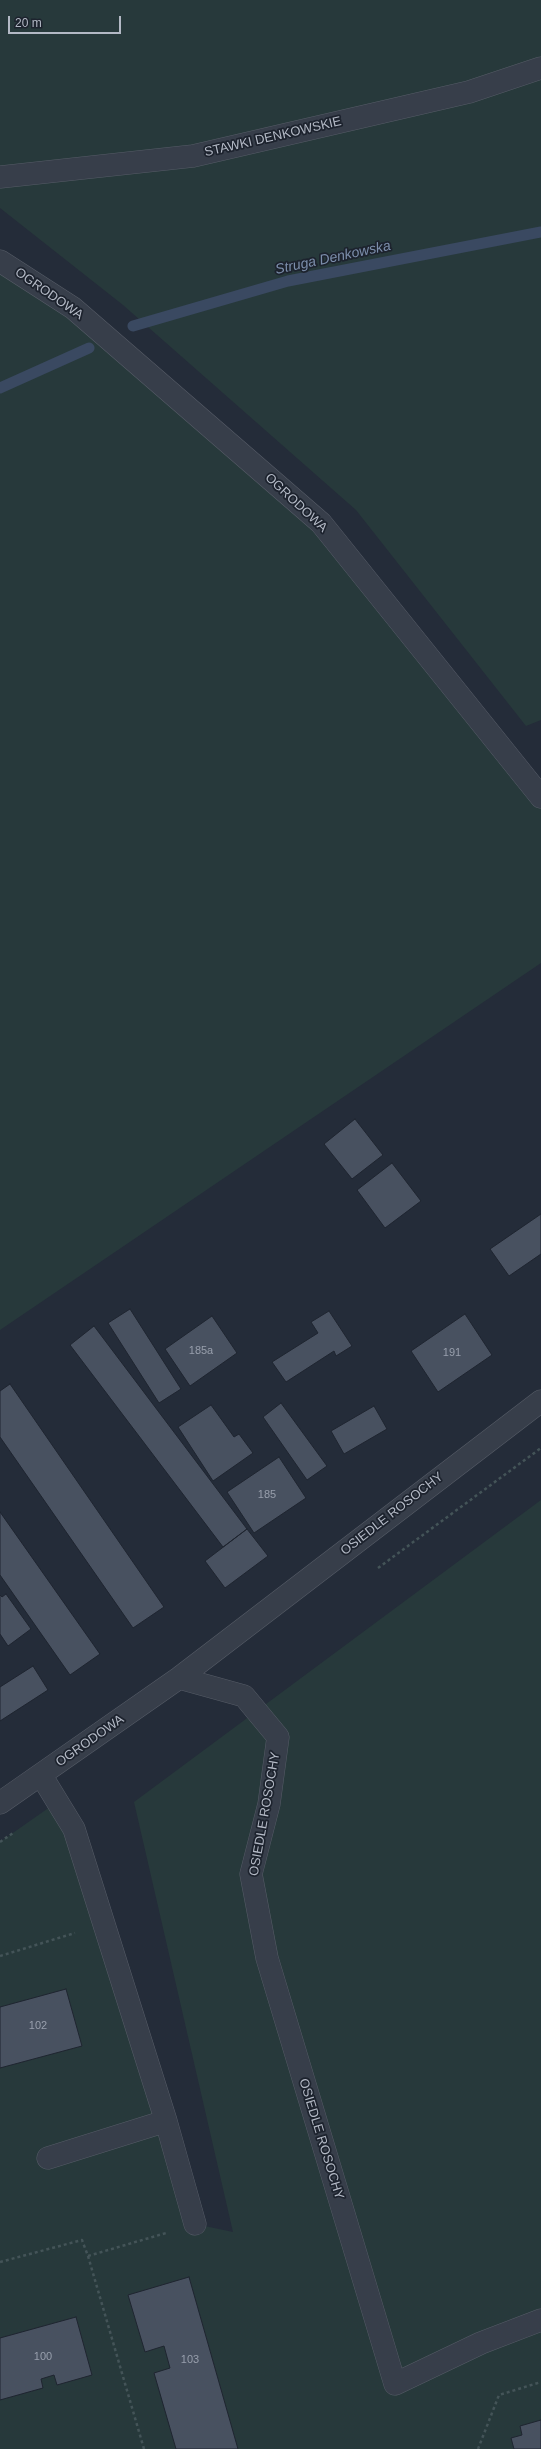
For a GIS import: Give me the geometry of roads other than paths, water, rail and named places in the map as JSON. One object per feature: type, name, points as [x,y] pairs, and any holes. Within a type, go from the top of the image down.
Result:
[{"type":"street","name":"STAWKI DENKOWSKIE","points":[[0,176],[193,156],[469,92],[541,68]]},
{"type":"street","name":"OGRODOWA","points":[[0,261],[73,308],[321,523],[541,797]]},
{"type":"street","name":"OSIEDLE ROSOCHY","points":[[179,1678],[541,1401]]},
{"type":"street","name":"OGRODOWA","points":[[0,1804],[179,1678]]},
{"type":"street","name":"OSIEDLE ROSOCHY","points":[[179,1678],[244,1696],[278,1737],[269,1804],[251,1874],[267,1958],[395,2384],[481,2343],[541,2320]]},
{"type":"street","points":[[41,1775],[74,1829],[166,2121],[195,2224]]},
{"type":"street","points":[[48,2158],[166,2121]]},
{"type":"waterway","name":"Struga Denkowska","points":[[133,326],[288,281],[541,232]]},
{"type":"waterway","name":"Struga Denkowska","points":[[0,388],[89,348]]}]
